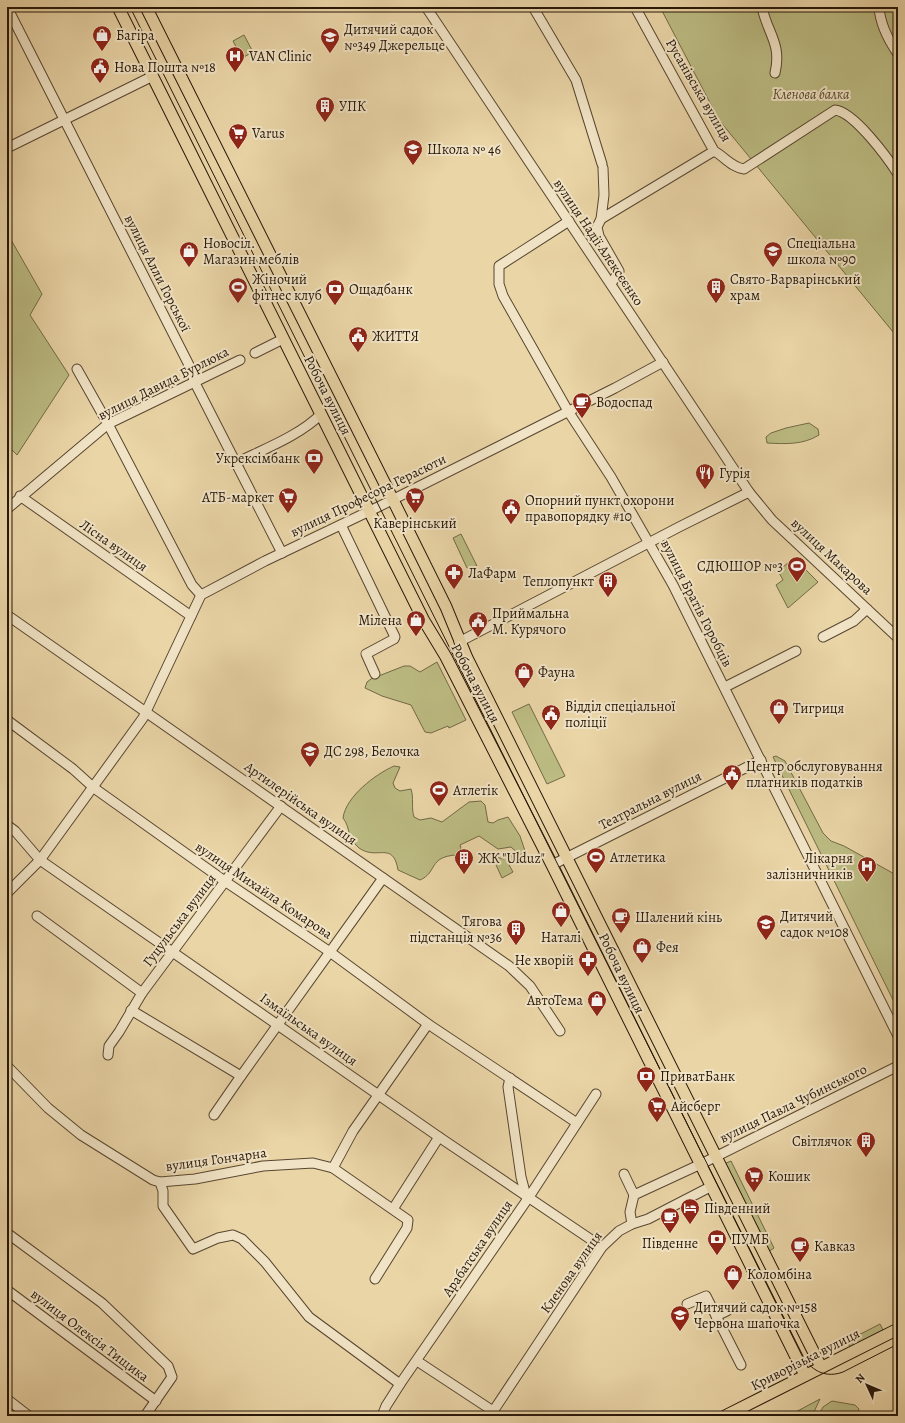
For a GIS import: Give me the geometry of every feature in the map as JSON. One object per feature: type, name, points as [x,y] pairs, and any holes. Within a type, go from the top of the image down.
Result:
[{"type":"main road","name":"Робоча вулиця","points":[[118,7],[321,414],[374,509],[423,619],[448,662],[552,865],[805,1375]]},
{"type":"main road","name":"Робоча вулиця","points":[[146,7],[446,607],[459,642],[566,858],[821,1367]]},
{"type":"main road","name":"Криворізька вулиця","points":[[725,1416],[898,1329]]},
{"type":"street","name":"вулиця Надії Алексєєнко","points":[[426,7],[750,492]]},
{"type":"street","points":[[533,7],[576,80],[603,166],[604,218]]},
{"type":"street","name":"Русанівська вулиця","points":[[636,7],[714,151],[735,167],[744,169],[835,110],[843,111],[854,119],[898,174]]},
{"type":"street","points":[[762,7],[764,17],[773,36],[777,55],[775,74]]},
{"type":"street","points":[[879,7],[881,17],[892,45],[898,54]]},
{"type":"street","name":"вулиця Алли Горської","points":[[7,8],[189,365],[195,383],[282,553]]},
{"type":"street","points":[[7,148],[152,76]]},
{"type":"street","points":[[611,284],[619,271],[599,236],[597,227],[604,218],[714,151]]},
{"type":"street","name":"вулиця Братів Горобців","points":[[569,221],[503,262],[499,266],[498,284],[503,296],[568,411],[611,477],[650,543],[725,687],[898,1036]]},
{"type":"street","points":[[254,353],[283,339]]},
{"type":"street","name":"вулиця Давида Бурлюка","points":[[7,509],[20,496],[108,424],[240,360]]},
{"type":"street","name":"вулиця Професора Герасюти","points":[[200,595],[282,553],[393,500],[663,362]]},
{"type":"street","points":[[7,894],[40,860],[94,788],[147,712],[200,595],[192,584],[108,424],[77,369]]},
{"type":"street","points":[[236,463],[299,430],[315,420],[321,414]]},
{"type":"street","points":[[459,642],[750,492]]},
{"type":"street","name":"вулиця Макарова","points":[[750,492],[772,520],[898,638]]},
{"type":"street","name":"Лісна вулиця","points":[[20,496],[191,616]]},
{"type":"street","points":[[341,525],[395,637],[394,639],[366,654],[375,674]]},
{"type":"street","points":[[823,637],[854,621],[867,609]]},
{"type":"street","name":"Артилерійська вулиця","points":[[7,615],[509,966],[530,986],[560,1031]]},
{"type":"street","points":[[725,687],[796,651]]},
{"type":"street","name":"вулиця Михайла Комарова","points":[[7,720],[73,769],[94,788],[226,882],[330,952],[428,1024],[577,1123]]},
{"type":"street","name":"Театральна вулиця","points":[[552,865],[761,760]]},
{"type":"street","name":"Гуцульська вулиця","points":[[108,1055],[109,1046],[142,993],[281,806]]},
{"type":"street","name":"Ізмаїльська вулиця","points":[[7,825],[15,831],[40,860],[278,1024],[378,1095],[602,1247]]},
{"type":"street","points":[[214,1115],[240,1076],[383,878]]},
{"type":"street","points":[[37,916],[142,993]]},
{"type":"street","points":[[132,1010],[240,1076]]},
{"type":"street","points":[[333,1168],[353,1131],[428,1024]]},
{"type":"street","points":[[7,1066],[48,1108],[81,1135],[153,1180],[160,1182]]},
{"type":"street","name":"вулиця Павла Чубинського","points":[[634,1195],[716,1157],[898,1066]]},
{"type":"street","points":[[510,1078],[508,1087],[521,1177],[527,1197]]},
{"type":"street","name":"Арабатська вулиця","points":[[382,1416],[386,1406],[400,1384],[417,1361],[596,1094]]},
{"type":"street","points":[[393,1209],[439,1137]]},
{"type":"street","name":"вулиця Гончарна","points":[[375,1279],[407,1228],[408,1220],[333,1168],[313,1163],[287,1164],[263,1166],[214,1177],[160,1182],[163,1191],[163,1206],[193,1249],[218,1238],[233,1235],[242,1239],[265,1262],[309,1317],[400,1384]]},
{"type":"street","points":[[624,1174],[634,1195],[630,1212],[632,1224]]},
{"type":"street","name":"Кленова вулиця","points":[[491,1414],[602,1247],[619,1231],[632,1224],[648,1220],[712,1186]]},
{"type":"street","points":[[7,1233],[102,1303],[168,1366],[172,1377],[145,1416]]},
{"type":"street","name":"вулиця Олексія Тищика","points":[[7,1290],[156,1401]]},
{"type":"street","points":[[687,1304],[706,1296],[741,1365]]},
{"type":"street","points":[[716,1316],[726,1311]]},
{"type":"street","points":[[417,1361],[491,1414]]},
{"type":"street","points":[[7,1399],[29,1416]]},
{"type":"green space","name":"Кленова балка","points":[[660,7],[898,7],[898,338],[719,120]]},
{"type":"green space","points":[[244,35],[253,52],[242,58],[233,41]]},
{"type":"green space","points":[[10,238],[42,294],[30,315],[69,375],[17,455],[7,445],[7,240]]},
{"type":"green space","points":[[809,423],[818,429],[819,435],[807,441],[787,444],[767,443],[766,437],[771,433]]},
{"type":"green space","points":[[461,534],[477,566],[467,568],[453,538]]},
{"type":"green space","name":"СДЮШОР №3","points":[[794,558],[818,582],[788,608],[776,585],[783,580],[778,571]]},
{"type":"green space","points":[[437,662],[466,720],[449,728],[448,726],[431,733],[425,732],[411,705],[382,696],[365,688],[367,682],[371,679],[404,666],[410,666],[420,672]]},
{"type":"green space","points":[[529,704],[565,776],[547,784],[512,712]]},
{"type":"green space","points":[[776,756],[785,761],[823,833],[831,841],[844,846],[898,876],[898,1010],[773,757]]},
{"type":"green space","points":[[394,766],[400,767],[393,783],[395,788],[400,791],[411,789],[414,817],[420,820],[431,818],[442,822],[469,802],[481,801],[485,805],[488,822],[493,823],[508,817],[520,836],[525,851],[520,855],[511,847],[498,849],[479,836],[460,845],[461,848],[456,855],[447,856],[441,859],[426,877],[420,880],[398,870],[396,861],[388,853],[372,853],[359,848],[352,840],[343,818],[345,810],[363,787],[379,774]]},
{"type":"green space","points":[[510,854],[514,859],[513,863],[509,865],[513,872],[502,878],[492,856],[504,859],[506,855]]},
{"type":"green space","points":[[731,1161],[774,1248],[768,1252],[724,1164]]},
{"type":"green space","points":[[880,1324],[883,1330],[850,1347],[847,1341]]},
{"type":"green space","points":[[820,1399],[812,1416],[793,1416],[792,1414]]},
{"type":"green space","points":[[832,1401],[855,1405],[859,1409],[857,1416],[818,1416],[823,1407]]},
{"type":"tram line","points":[[130,7],[804,1358],[816,1370],[826,1374],[837,1374],[898,1344]]},
{"type":"place","name":"Багіра","points":[[102,52]]},
{"type":"place","name":"Дитячий садок №349 Джерельце","points":[[330,54]]},
{"type":"place","name":"VAN Clinic","points":[[235,73]]},
{"type":"place","name":"Нова Пошта №18","points":[[100,84]]},
{"type":"place","name":"УПК","points":[[325,123]]},
{"type":"place","name":"Varus","points":[[238,150]]},
{"type":"place","name":"Школа № 46","points":[[413,166]]},
{"type":"place","name":"Новосіл. Магазин меблів","points":[[189,268]]},
{"type":"place","name":"Спеціальна школа №90","points":[[773,268]]},
{"type":"place","name":"Жіночий фітнес клуб","points":[[238,304]]},
{"type":"place","name":"Свято-Варварінський храм","points":[[716,304]]},
{"type":"place","name":"Ощадбанк","points":[[335,306]]},
{"type":"place","name":"ЖИТТЯ","points":[[358,353]]},
{"type":"place","name":"Водоспад","points":[[582,419]]},
{"type":"place","name":"Укрексімбанк","points":[[314,475]]},
{"type":"place","name":"Гурія","points":[[705,490]]},
{"type":"place","name":"АТБ-маркет","points":[[288,514]]},
{"type":"place","name":"Каверінський","points":[[415,514]]},
{"type":"place","name":"Опорний пункт охорони правопорядку #10","points":[[511,525]]},
{"type":"place","name":"СДЮШОР №3","points":[[797,583]]},
{"type":"place","name":"ЛаФарм","points":[[454,590]]},
{"type":"place","name":"Теплопункт","points":[[608,598]]},
{"type":"place","name":"Мілена","points":[[416,637]]},
{"type":"place","name":"Приймальна М. Курячого","points":[[478,638]]},
{"type":"place","name":"Фауна","points":[[524,689]]},
{"type":"place","name":"Тигриця","points":[[779,725]]},
{"type":"place","name":"Відділ спеціальної поліції","points":[[551,731]]},
{"type":"place","name":"ДС 298, Белочка","points":[[310,768]]},
{"type":"place","name":"Центр обслуговування платників податків","points":[[732,791]]},
{"type":"place","name":"Атлетік","points":[[439,807]]},
{"type":"place","name":"Атлетика","points":[[596,874]]},
{"type":"place","name":"ЖК \"Ulduz\"","points":[[464,875]]},
{"type":"place","name":"Лікарня залізничників","points":[[867,883]]},
{"type":"place","name":"Наталі","points":[[561,928]]},
{"type":"place","name":"Шалений кінь","points":[[621,934]]},
{"type":"place","name":"Дитячий садок №108","points":[[766,941]]},
{"type":"place","name":"Тягова пiдстанцiя №36","points":[[516,946]]},
{"type":"place","name":"Фея","points":[[642,964]]},
{"type":"place","name":"Не хворій","points":[[588,977]]},
{"type":"place","name":"АвтоТема","points":[[597,1017]]},
{"type":"place","name":"ПриватБанк","points":[[646,1093]]},
{"type":"place","name":"Айсберг","points":[[657,1123]]},
{"type":"place","name":"Світлячок","points":[[866,1158]]},
{"type":"place","name":"Кошик","points":[[754,1193]]},
{"type":"place","name":"Південний","points":[[690,1225]]},
{"type":"place","name":"Південне","points":[[670,1234]]},
{"type":"place","name":"ПУМБ","points":[[717,1256]]},
{"type":"place","name":"Кавказ","points":[[800,1263]]},
{"type":"place","name":"Коломбіна","points":[[733,1291]]},
{"type":"place","name":"Дитячий садок №158 Червона шапочка","points":[[680,1332]]}]
